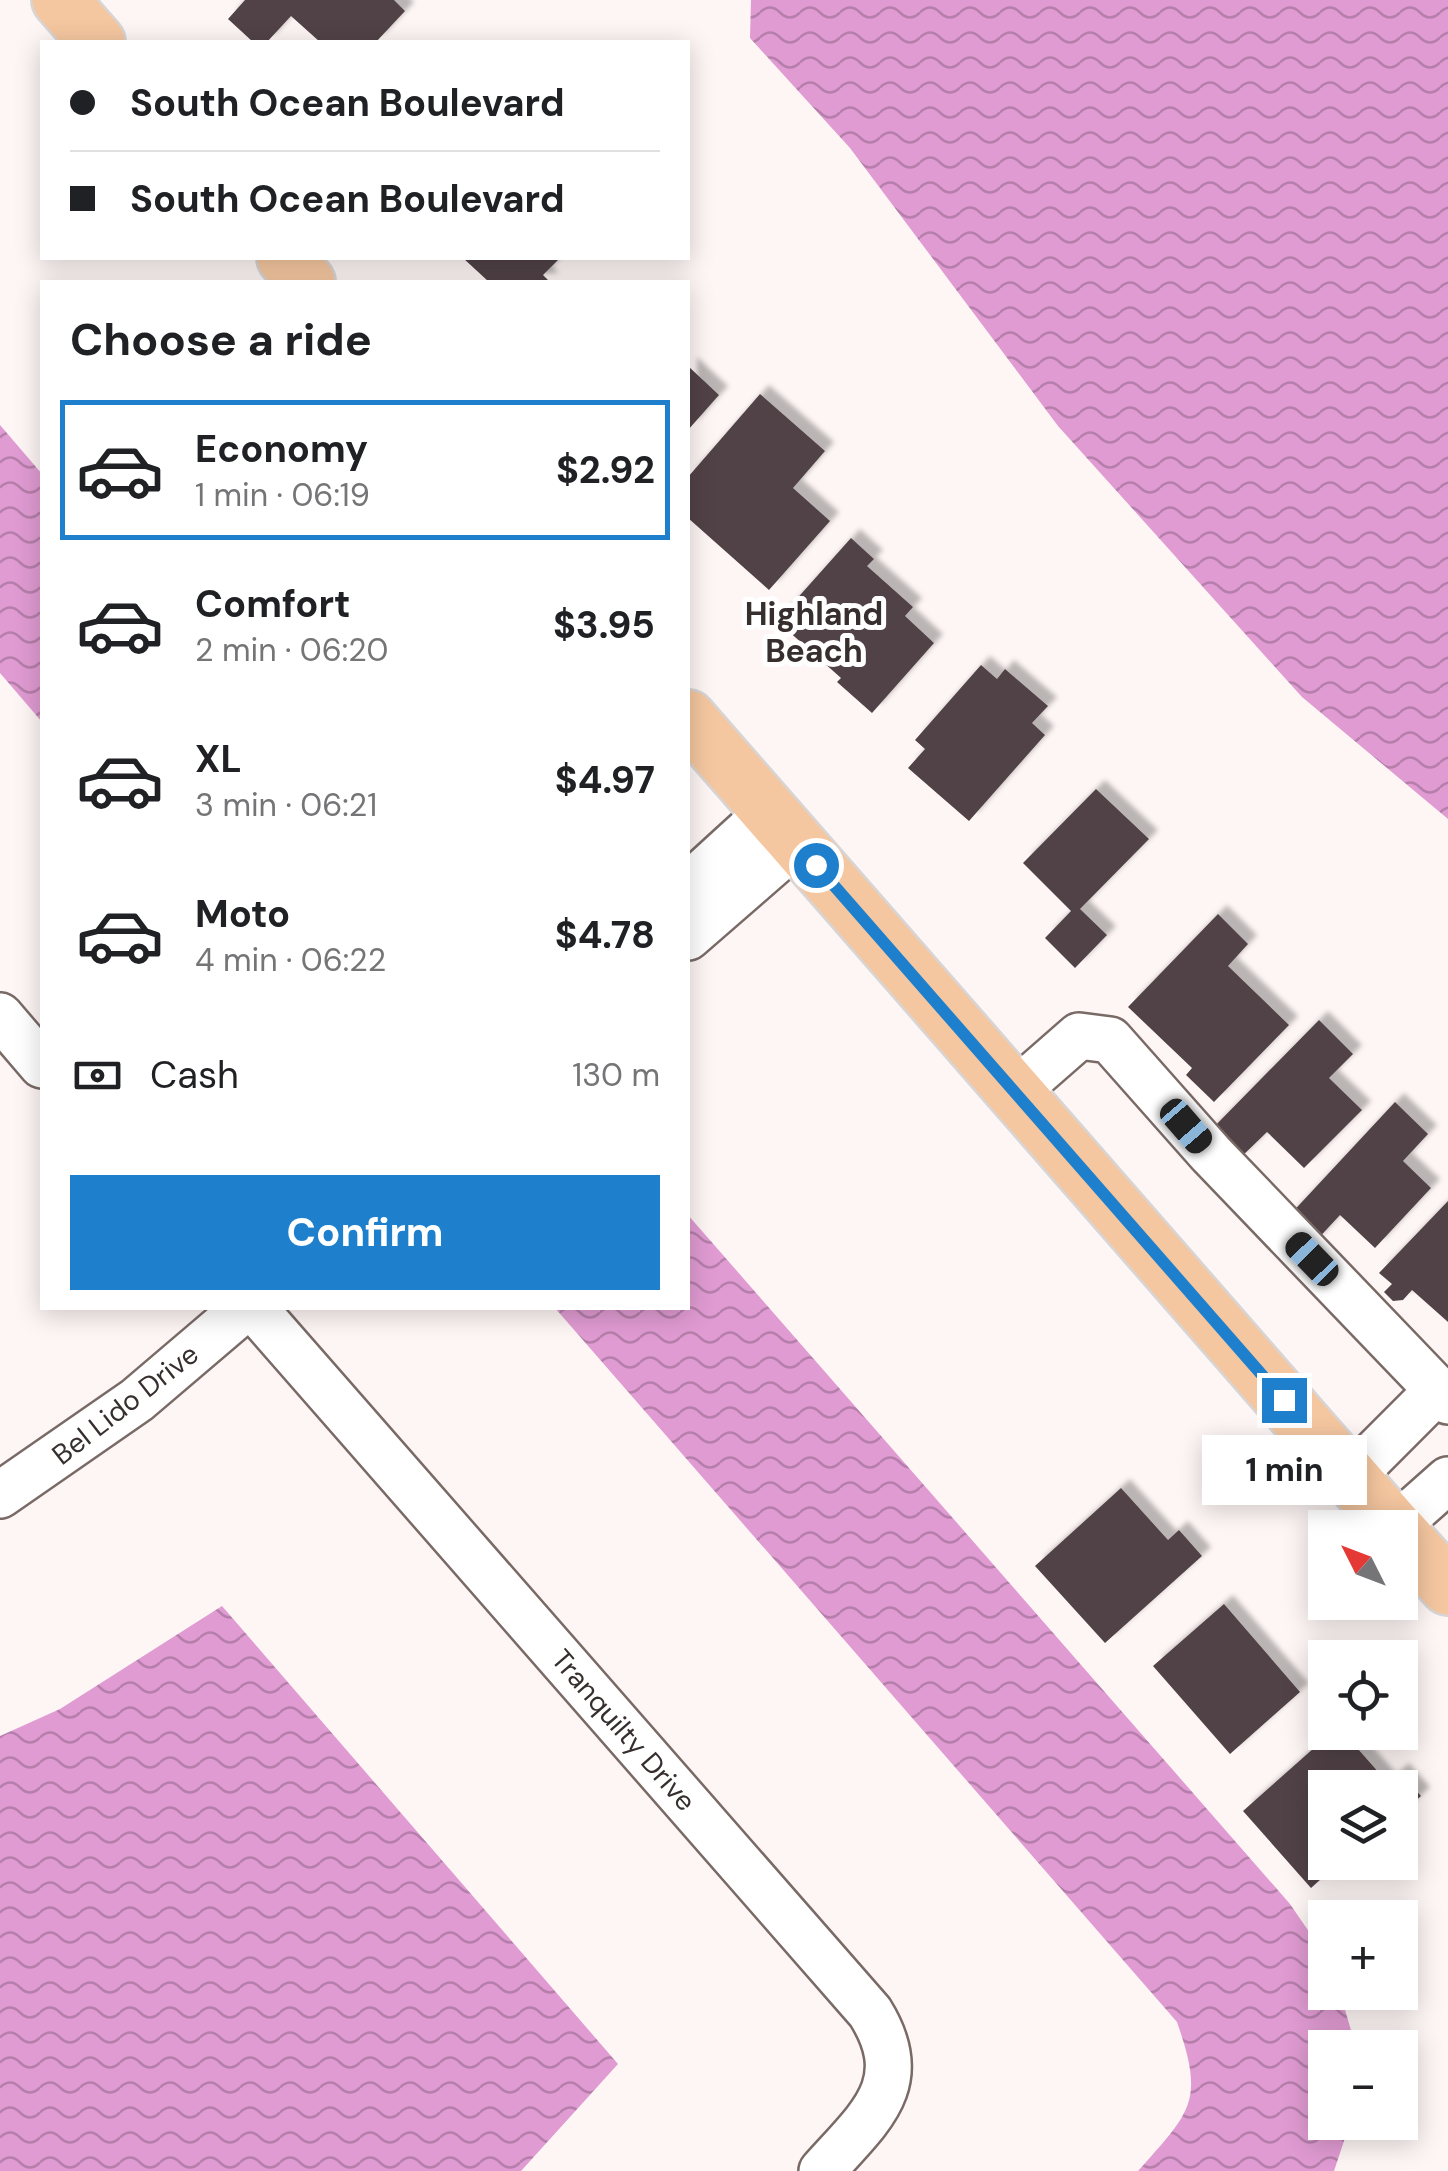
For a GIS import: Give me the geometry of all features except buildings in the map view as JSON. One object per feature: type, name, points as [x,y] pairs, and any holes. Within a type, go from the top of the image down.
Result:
[{"type":"main road","points":[[60,0],[96,40]]},
{"type":"main road","points":[[287,260],[305,280]]},
{"type":"main road","points":[[691,729],[783,827],[1380,1510]]},
{"type":"main road","points":[[1418,1553],[1448,1587]]},
{"type":"street","points":[[690,885],[783,827]]},
{"type":"street","points":[[690,936],[783,827]]},
{"type":"street","points":[[0,1016],[40,1063]]},
{"type":"street","points":[[1015,1092],[1079,1036],[1110,1040],[1210,1154],[1443,1396],[1351,1477]]},
{"type":"street","name":"Bel Lido Drive","points":[[0,1495],[137,1400],[243,1310]]},
{"type":"street","name":"Tranquilty Drive","points":[[256,1310],[870,2012],[884,2034],[890,2059],[888,2085],[877,2109],[822,2171]]},
{"type":"street","points":[[1417,1510],[1448,1480]]},
{"type":"water","points":[[751,0],[1448,0],[1448,819],[1302,697],[1058,426],[850,148],[750,38]]},
{"type":"water","points":[[0,425],[40,472],[40,720],[0,673]]},
{"type":"water","points":[[690,1217],[1290,1904],[1308,1930],[1308,2010],[1345,2010],[1351,2030],[1308,2030],[1308,2140],[1344,2140],[1334,2171],[1138,2171],[1170,2134],[1188,2104],[1191,2088],[1186,2049],[1177,2022],[557,1310],[690,1310]]},
{"type":"water","points":[[222,1606],[618,2064],[521,2171],[0,2171],[0,1736],[60,1709]]},
{"type":"district","name":"Highland Beach","points":[[814,632]]},
{"type":"route","points":[[816,865],[1284,1400]]}]
